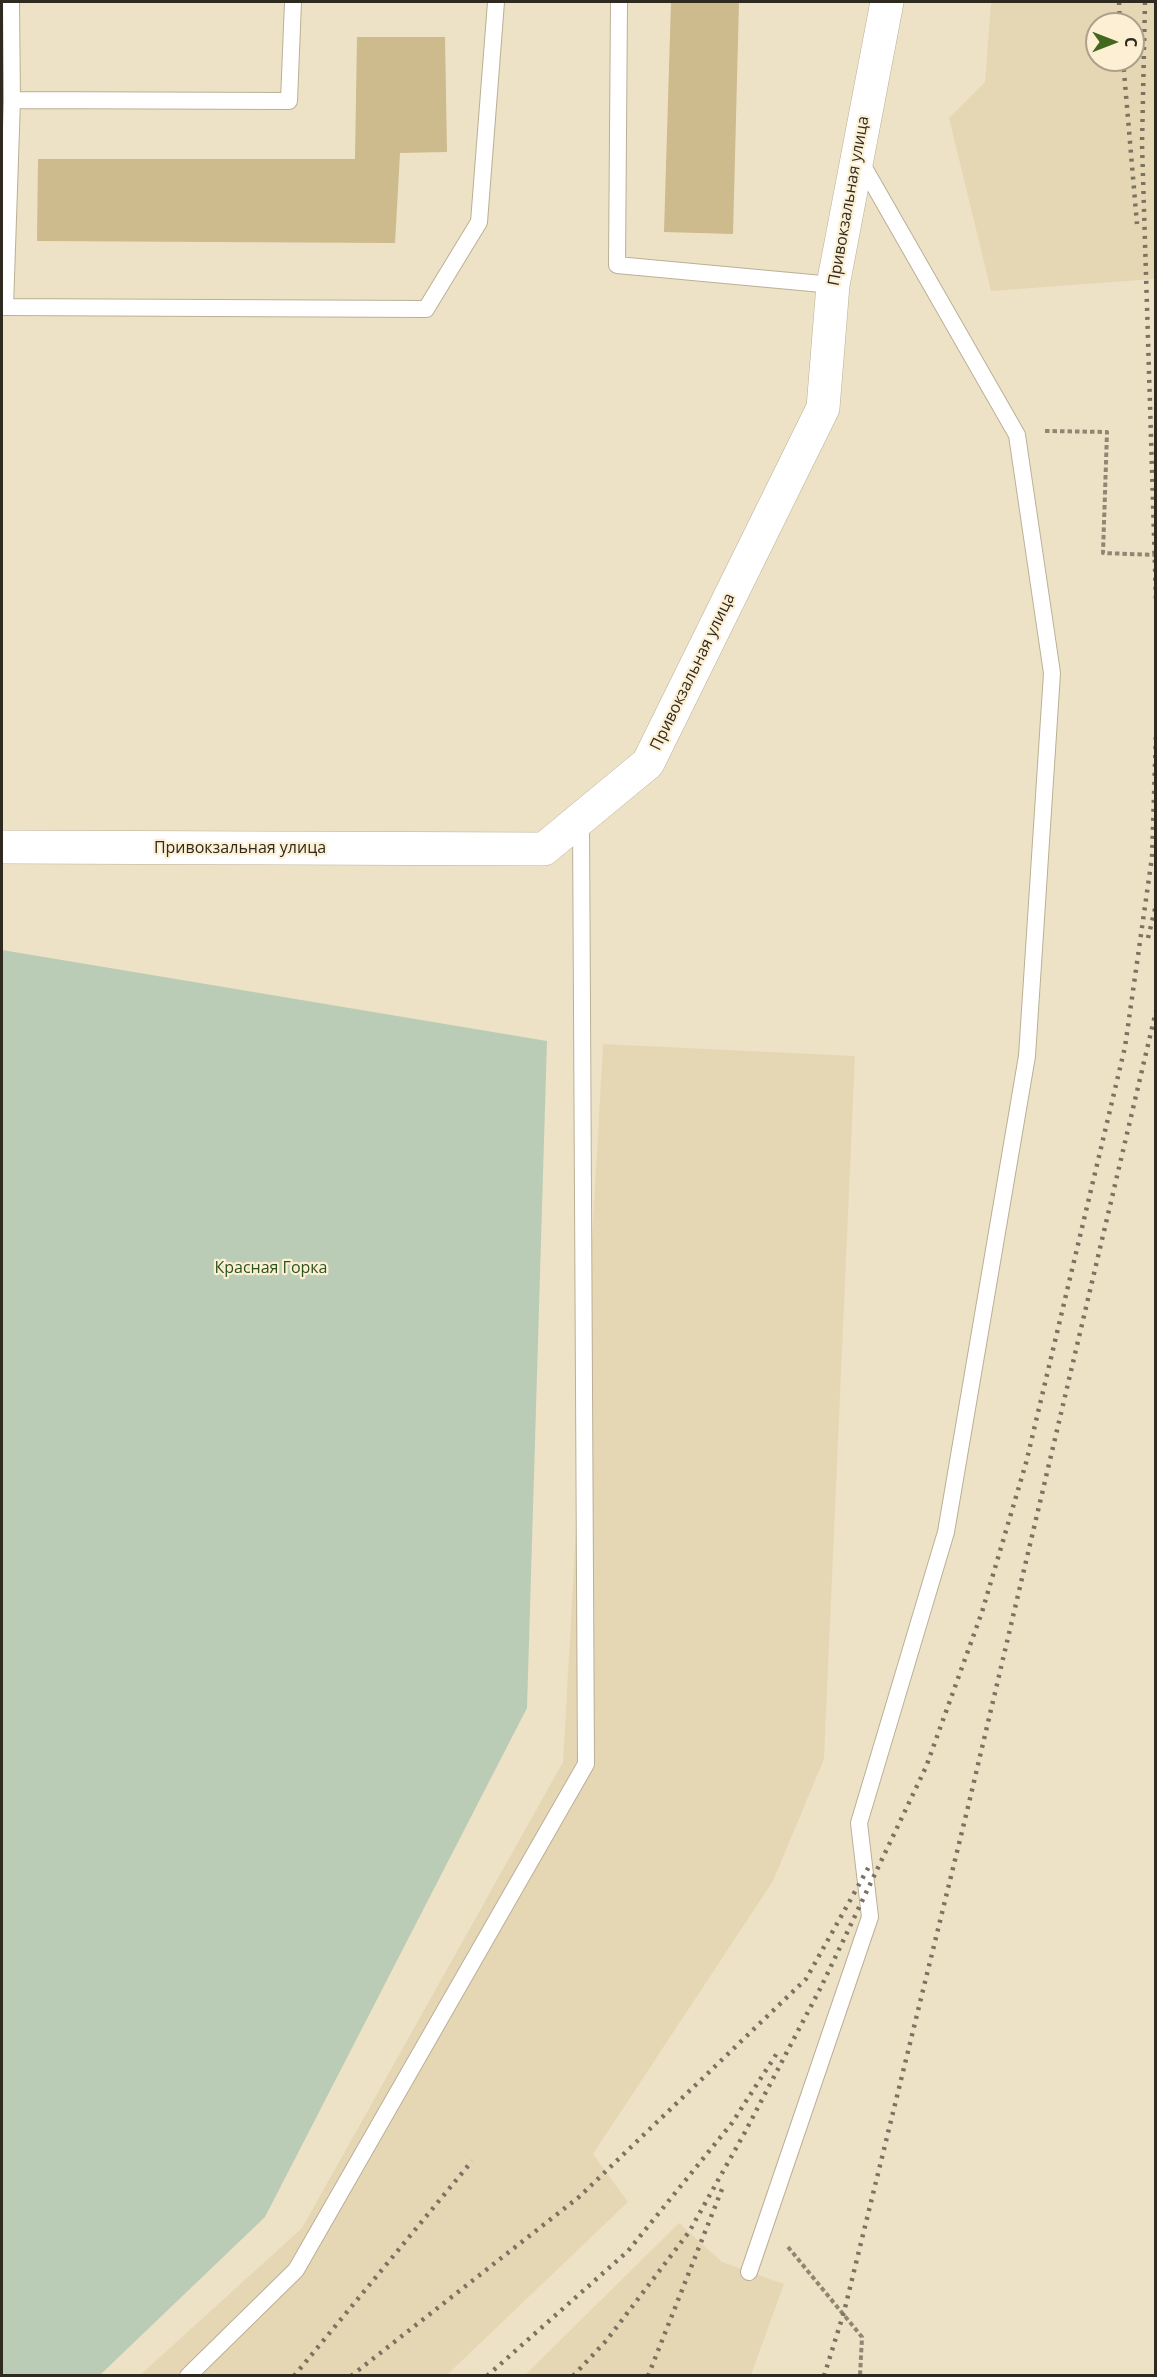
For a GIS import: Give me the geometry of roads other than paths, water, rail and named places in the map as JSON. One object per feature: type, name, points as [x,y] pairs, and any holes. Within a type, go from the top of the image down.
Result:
[{"type":"street","name":"Привокзальная улица","points":[[2,848],[544,849],[648,763],[823,408],[833,285],[887,2]]},
{"type":"lane","points":[[11,2],[12,100],[3,307],[426,309],[479,222],[496,2]]},
{"type":"lane","points":[[12,100],[289,101],[293,2]]},
{"type":"lane","points":[[619,2],[617,265],[833,285]]},
{"type":"lane","points":[[749,2272],[870,1917],[859,1823],[946,1532],[1027,1056],[1052,672],[1017,435],[857,156]]},
{"type":"lane","points":[[188,2376],[296,2270],[586,1764],[581,818]]},
{"type":"railway","points":[[1119,2],[1119,12]]},
{"type":"railway","points":[[1145,2],[1142,144],[1156,600]]},
{"type":"railway","points":[[1124,72],[1137,224]]},
{"type":"railway","points":[[573,2376],[606,2341],[689,2232],[744,2134],[822,1985],[926,1767],[982,1612],[1026,1463],[1125,1047],[1152,857],[1156,734]]},
{"type":"railway","points":[[1148,938],[1156,905]]},
{"type":"railway","points":[[824,2376],[844,2312],[968,1807],[1156,1011]]},
{"type":"railway","points":[[351,2376],[579,2197],[806,1979],[871,1863]]},
{"type":"railway","points":[[487,2376],[628,2251],[732,2123],[779,2050]]},
{"type":"railway","points":[[294,2376],[472,2161]]},
{"type":"railway","points":[[648,2376],[724,2184]]},
{"type":"park label","name":"Красная Горка","points":[[271,1268]]}]
